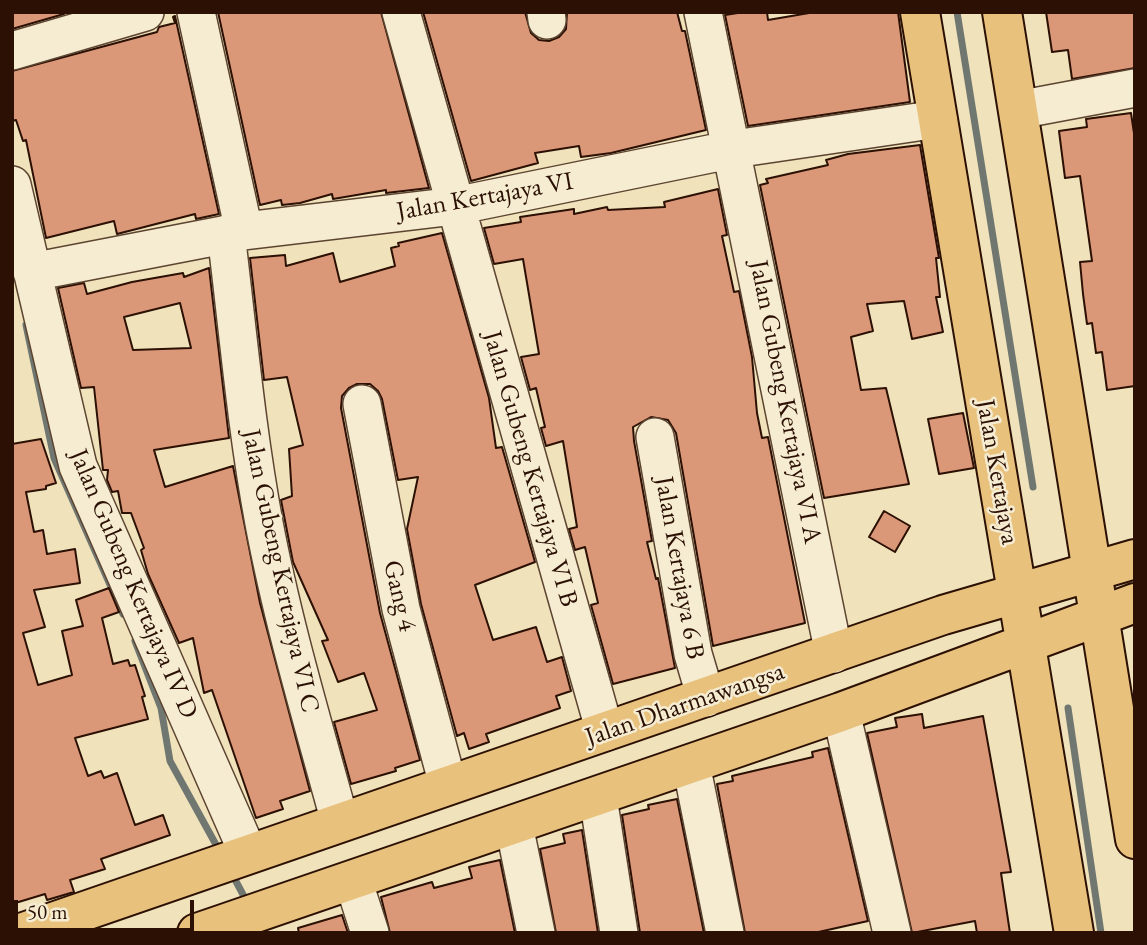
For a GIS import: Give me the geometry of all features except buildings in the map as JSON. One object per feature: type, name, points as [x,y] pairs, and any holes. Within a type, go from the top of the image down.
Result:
[{"type":"main road","name":"Jalan Kertajaya","points":[[920,12],[1074,933]]},
{"type":"main road","points":[[1002,12],[1135,839]]},
{"type":"main road","name":"Jalan Dharmawangsa","points":[[21,933],[1017,592],[1135,559]]},
{"type":"main road","points":[[197,933],[841,712],[1135,603]]},
{"type":"street","points":[[12,51],[145,12]]},
{"type":"street","name":"Jalan Gubeng Kertajaya VI C","points":[[196,12],[235,232],[246,421],[264,526],[292,645],[340,822]]},
{"type":"street","name":"Jalan Gubeng Kertajaya VI B","points":[[401,12],[606,732]]},
{"type":"street","name":"Jalan Gubeng Kertajaya VI A","points":[[703,12],[734,149],[834,654]]},
{"type":"street","points":[[1018,110],[1135,89]]},
{"type":"street","name":"Jalan Kertajaya VI","points":[[32,272],[235,232],[455,206],[734,149],[938,119]]},
{"type":"street","name":"Jalan Gubeng Kertajaya IV D","points":[[12,185],[78,466],[233,859]]},
{"type":"street","name":"Gang 4","points":[[362,404],[401,609],[447,785]]},
{"type":"street","name":"Jalan Kertajaya 6 B","points":[[655,438],[693,654],[706,698]]},
{"type":"street","points":[[841,712],[892,933]]},
{"type":"street","points":[[691,764],[725,933]]},
{"type":"street","points":[[598,797],[619,933]]},
{"type":"street","points":[[514,825],[536,933]]},
{"type":"street","points":[[353,880],[370,933]]},
{"type":"waterway","points":[[957,12],[1033,487]]},
{"type":"waterway","points":[[26,325],[54,458],[123,614]]},
{"type":"waterway","points":[[135,641],[161,708],[170,761],[220,852]]},
{"type":"waterway","points":[[1068,708],[1101,933]]},
{"type":"waterway","points":[[231,872],[248,904]]}]
